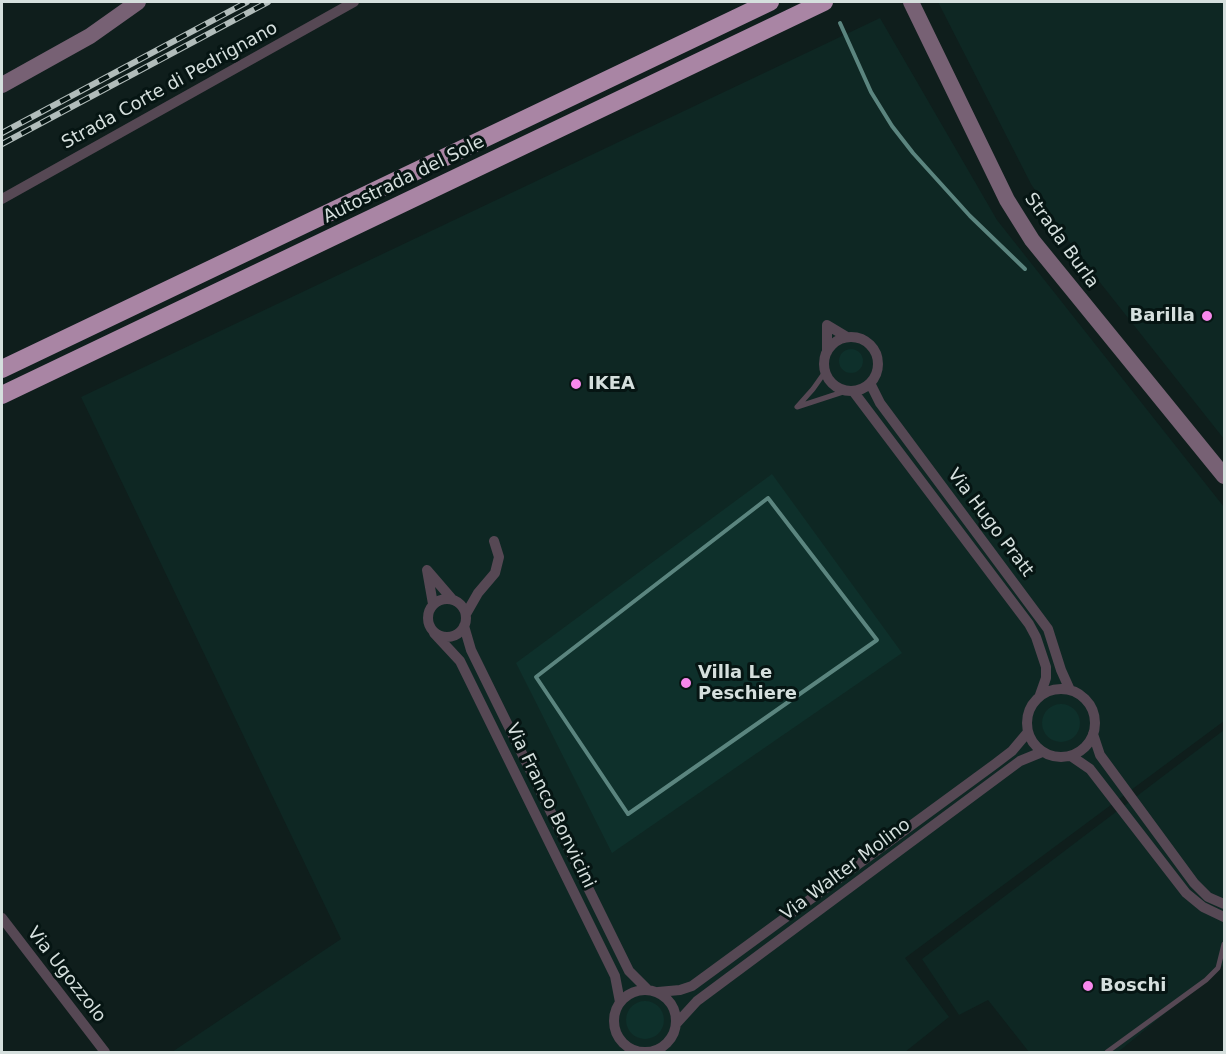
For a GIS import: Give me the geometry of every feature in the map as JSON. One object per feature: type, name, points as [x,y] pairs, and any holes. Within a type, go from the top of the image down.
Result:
[{"type":"highway","name":"Autostrada del Sole","points":[[2,369],[770,2]]},
{"type":"highway","name":"Autostrada del Sole","points":[[2,395],[824,2]]},
{"type":"main road","points":[[2,85],[90,36],[138,2]]},
{"type":"main road","name":"Strada Burla","points":[[910,2],[933,44],[1007,200],[1032,240],[1224,476]]},
{"type":"street","name":"Strada Corte di Pedrignano","points":[[2,199],[354,2]]},
{"type":"street","points":[[827,325],[847,337],[865,341],[876,354],[878,369],[865,387],[849,391],[833,384],[825,372],[824,365],[827,352],[827,325]]},
{"type":"street","points":[[827,352],[832,345],[847,337]]},
{"type":"street","name":"Via Hugo Pratt","points":[[870,383],[880,403],[1048,629],[1070,690]]},
{"type":"street","name":"Via Hugo Pratt","points":[[849,391],[1029,624],[1046,667],[1046,678],[1040,695]]},
{"type":"street","points":[[466,614],[478,593],[495,573],[499,557],[494,542]]},
{"type":"street","points":[[433,604],[427,570],[454,600],[461,604],[466,614]]},
{"type":"street","points":[[464,626],[451,637],[440,636],[434,633],[428,622],[429,609],[441,599],[454,600],[478,593]]},
{"type":"street","name":"Via Franco Bonvicini","points":[[466,614],[464,626],[471,650],[629,971],[653,991]]},
{"type":"street","name":"Via Franco Bonvicini","points":[[434,633],[460,661],[615,976],[620,1002]]},
{"type":"street","points":[[1050,690],[1070,690],[1083,696],[1091,705],[1095,716],[1095,728],[1086,746],[1071,756],[1054,757],[1042,752],[1032,742],[1028,732],[1027,714],[1032,703],[1040,695],[1050,690]]},
{"type":"street","name":"Via Walter Molino","points":[[1028,732],[1012,751],[995,764],[692,986],[680,990],[632,992],[620,1002],[616,1011],[615,1030],[627,1049],[651,1052],[660,1048],[668,1042],[676,1024],[697,1001],[715,987],[1020,761],[1042,752]]},
{"type":"street","points":[[1093,734],[1100,755],[1194,883],[1208,897],[1224,904]]},
{"type":"street","points":[[1071,756],[1090,769],[1186,893],[1203,907],[1224,917]]},
{"type":"street","name":"Via Ugozzolo","points":[[2,918],[105,1053]]},
{"type":"street","points":[[653,991],[665,996],[674,1009],[676,1024]]},
{"type":"lane","points":[[825,372],[797,407],[849,391]]},
{"type":"lane","points":[[1107,1053],[1206,980],[1218,968],[1224,944]]},
{"type":"shaded area","name":"Barilla","points":[[938,2],[1224,2],[1224,439],[1079,256],[1031,184]]},
{"type":"shaded area","points":[[880,18],[997,220],[1224,507],[1224,721],[905,958],[949,1017],[905,1052],[172,1052],[341,939],[81,397]]},
{"type":"shaded area","points":[[851,349],[859,353],[863,361],[859,369],[851,373],[843,369],[839,361],[843,353]]},
{"type":"shaded area","points":[[772,474],[902,653],[612,853],[516,663]]},
{"type":"shaded area","points":[[1061,704],[1074,710],[1080,723],[1074,736],[1061,742],[1048,736],[1042,723],[1048,710]]},
{"type":"shaded area","points":[[1224,730],[1224,965],[1118,1052],[1029,1052],[988,1000],[959,1015],[922,959]]},
{"type":"shaded area","points":[[645,1001],[658,1007],[664,1020],[658,1033],[645,1039],[632,1033],[626,1020],[632,1007]]},
{"type":"waterway","points":[[840,23],[871,92],[892,126],[913,153],[970,216],[1025,269]]},
{"type":"waterway","points":[[768,498],[877,640],[628,814],[536,677],[768,498]]},
{"type":"railway","points":[[2,133],[247,2]]},
{"type":"railway","points":[[2,144],[268,2]]},
{"type":"place","name":"Barilla","points":[[1207,316]]},
{"type":"place","name":"IKEA","points":[[576,384]]},
{"type":"place","name":"Villa Le Peschiere","points":[[686,683]]},
{"type":"place","name":"Boschi","points":[[1088,986]]}]
